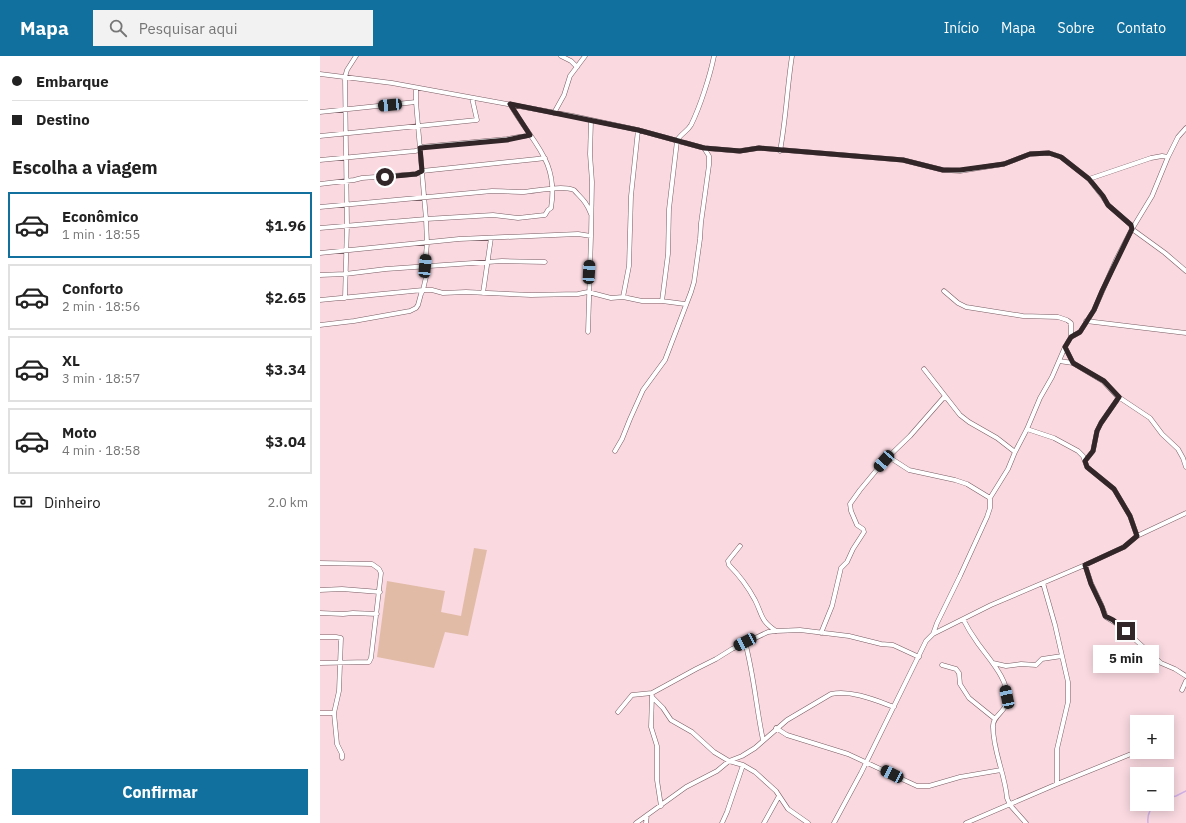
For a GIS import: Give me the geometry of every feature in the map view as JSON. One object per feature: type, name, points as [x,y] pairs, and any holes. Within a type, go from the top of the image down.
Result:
[{"type":"street","points":[[345,298],[347,181],[345,77],[347,70],[356,56]]},
{"type":"street","points":[[561,56],[577,67]]},
{"type":"street","points":[[554,113],[564,95],[570,76],[585,56]]},
{"type":"street","points":[[662,301],[668,254],[669,209],[677,141],[679,136],[685,133],[692,123],[714,56]]},
{"type":"street","points":[[780,151],[785,127],[788,80],[792,56]]},
{"type":"street","points":[[320,74],[392,83],[510,104],[638,130],[704,148],[740,151],[759,148],[780,151],[903,160],[943,170],[960,170],[1004,164],[1030,154],[1049,153],[1061,157],[1089,179],[1103,196],[1108,205],[1131,225],[1132,229],[1165,253],[1186,271]]},
{"type":"street","points":[[320,325],[354,322],[410,311],[416,308],[426,277],[425,266],[427,243],[416,88]]},
{"type":"street","points":[[320,136],[477,120],[472,98]]},
{"type":"street","points":[[320,112],[416,102]]},
{"type":"street","points":[[320,228],[492,215],[518,218],[545,215],[551,208],[553,189],[550,172],[545,158],[510,104]]},
{"type":"street","points":[[588,332],[592,182],[590,154],[591,120]]},
{"type":"street","points":[[933,634],[936,623],[987,517],[990,508],[990,498],[1008,470],[1040,398],[1050,382],[1065,347],[1071,337],[1080,332],[1094,310],[1132,229],[1152,196],[1178,137],[1186,128]]},
{"type":"street","points":[[623,298],[629,266],[631,196],[638,130]]},
{"type":"street","points":[[320,160],[414,151],[419,150],[420,148],[507,140],[530,135]]},
{"type":"street","points":[[615,451],[622,439],[643,390],[665,360],[694,282],[709,165],[709,156],[704,148]]},
{"type":"street","points":[[1089,179],[1151,158],[1162,156],[1168,157]]},
{"type":"street","points":[[320,184],[362,178],[416,174],[422,171],[545,158]]},
{"type":"street","points":[[320,207],[492,191],[512,190],[522,192],[560,188],[574,190],[578,196],[584,200],[591,214]]},
{"type":"street","points":[[320,253],[491,238],[578,234],[591,236]]},
{"type":"street","points":[[483,293],[491,238]]},
{"type":"street","points":[[320,275],[502,261],[545,262]]},
{"type":"street","points":[[320,300],[432,290],[443,293],[483,293],[532,296],[578,294],[588,292],[610,298],[685,304]]},
{"type":"street","points":[[944,291],[958,303],[966,307],[1023,316],[1062,318],[1071,323],[1071,337]]},
{"type":"street","points":[[1086,321],[1186,332]]},
{"type":"street","points":[[1065,347],[1073,363]]},
{"type":"street","points":[[1059,360],[1073,363],[1104,381],[1119,397],[1150,418],[1162,434],[1178,449],[1186,467]]},
{"type":"street","points":[[924,369],[960,415],[997,438],[1015,452]]},
{"type":"street","points":[[821,633],[832,606],[841,568],[847,562],[864,532],[863,529],[857,525],[851,511],[850,504],[884,461],[910,436],[945,396]]},
{"type":"street","points":[[1085,461],[1093,451],[1097,431],[1101,423],[1119,397]]},
{"type":"street","points":[[1027,429],[1066,444],[1078,451],[1083,456],[1087,467],[1114,489],[1130,516],[1137,536]]},
{"type":"street","points":[[889,457],[909,470],[967,484],[990,498]]},
{"type":"street","points":[[834,823],[848,800],[926,641],[933,634],[1003,600],[1043,584],[1124,547],[1137,536],[1186,513]]},
{"type":"street","points":[[740,546],[728,560],[729,565],[747,587],[764,622],[776,631]]},
{"type":"street","points":[[320,563],[372,564],[379,569],[381,573],[380,592],[371,658],[369,662],[320,663]]},
{"type":"street","points":[[1085,565],[1091,584],[1106,617],[1119,625],[1161,663],[1186,676]]},
{"type":"street","points":[[1043,584],[1055,625],[1068,682],[1068,702],[1057,749],[1057,784]]},
{"type":"street","points":[[320,590],[342,589],[380,592]]},
{"type":"street","points":[[320,613],[377,614]]},
{"type":"street","points":[[962,619],[993,663],[1005,687],[1007,701],[1004,708],[995,719],[993,726],[996,754],[1010,805],[1026,823]]},
{"type":"street","points":[[618,712],[632,695],[652,695],[745,642],[768,632],[800,630],[849,636],[893,646],[919,657]]},
{"type":"street","points":[[320,637],[341,638],[339,691],[334,713],[338,744],[342,758]]},
{"type":"street","points":[[745,642],[753,673],[763,740]]},
{"type":"street","points":[[993,663],[1008,666],[1022,664],[1036,665],[1042,659],[1062,656]]},
{"type":"street","points":[[942,665],[956,669],[959,673],[960,684],[968,698],[995,719]]},
{"type":"street","points":[[1182,690],[1186,681]]},
{"type":"street","points":[[636,823],[686,787],[717,771],[729,761],[742,756],[755,748],[776,728],[812,704],[831,694],[839,692],[848,693],[894,707]]},
{"type":"street","points":[[652,695],[673,721],[692,732],[714,752],[729,761],[743,765],[755,772],[779,796],[788,809],[808,823]]},
{"type":"street","points":[[652,695],[651,727],[657,746],[657,780],[661,806]]},
{"type":"street","points":[[320,713],[334,713]]},
{"type":"street","points":[[776,728],[787,735],[848,754],[911,783],[921,786],[935,784],[960,776],[1001,770]]},
{"type":"street","points":[[966,823],[1130,754]]},
{"type":"street","points":[[722,823],[743,765]]},
{"type":"street","points":[[764,823],[779,796]]},
{"type":"street","points":[[646,823],[647,814]]},
{"type":"shaded area","points":[[474,548],[487,550],[468,636],[445,632],[434,668],[377,657],[387,581],[445,591],[441,612],[461,616]]},
{"type":"waterway","points":[[1174,796],[1186,791]]},
{"type":"waterway","points":[[1148,823],[1148,817],[1151,811]]},
{"type":"route","points":[[385,177],[416,174],[422,171],[420,148],[507,140],[530,135],[522,122],[516,116],[510,104],[638,130],[704,148],[717,150],[740,151],[759,148],[780,151],[903,160],[943,170],[960,170],[1004,164],[1030,154],[1037,153],[1049,153],[1061,157],[1089,179],[1103,196],[1108,205],[1131,225],[1132,229],[1127,242],[1116,260],[1094,310],[1080,332],[1071,337],[1065,347],[1073,363],[1104,381],[1114,394],[1119,397],[1101,423],[1097,431],[1093,451],[1085,461],[1085,464],[1114,489],[1130,516],[1137,536],[1124,547],[1085,565],[1091,584],[1105,616],[1113,620],[1126,631]]}]
